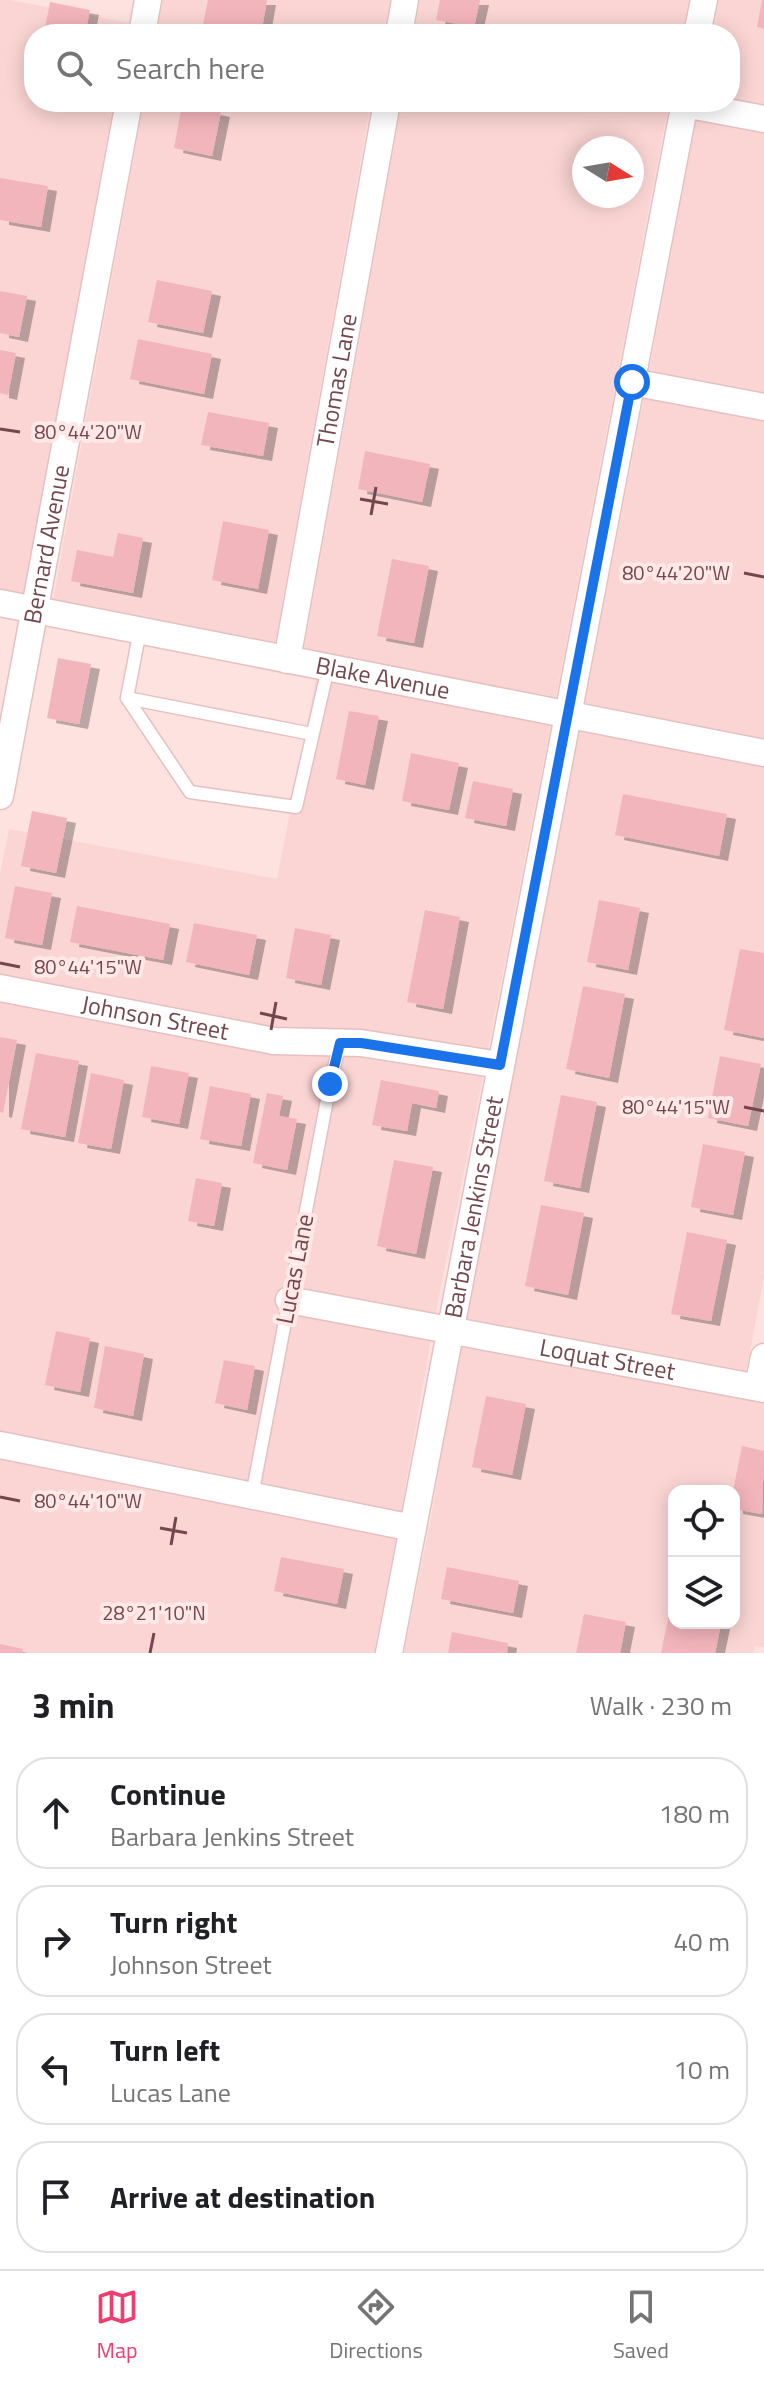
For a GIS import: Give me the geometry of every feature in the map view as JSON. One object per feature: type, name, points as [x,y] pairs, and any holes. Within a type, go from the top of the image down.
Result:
[{"type":"street","points":[[144,24],[148,0]]},
{"type":"street","points":[[401,24],[405,0]]},
{"type":"street","points":[[699,24],[704,0]]},
{"type":"street","name":"Bernard Avenue","points":[[0,796],[127,112]]},
{"type":"street","name":"Thomas Lane","points":[[287,660],[385,112]]},
{"type":"street","name":"Barbara Jenkins Street","points":[[389,1653],[682,112]]},
{"type":"street","points":[[729,112],[764,119]]},
{"type":"street","points":[[632,382],[764,407]]},
{"type":"street","name":"Blake Avenue","points":[[0,603],[764,753]]},
{"type":"street","name":"Johnson Street","points":[[0,988],[274,1041],[361,1043],[500,1065]]},
{"type":"street","name":"Loquat Street","points":[[289,1300],[761,1388]]},
{"type":"street","points":[[761,1388],[764,1357]]},
{"type":"street","points":[[0,1445],[413,1528]]},
{"type":"lane","points":[[140,630],[127,698],[190,792],[296,807],[328,668]]},
{"type":"lane","points":[[127,698],[312,734]]},
{"type":"lane","name":"Lucas Lane","points":[[252,1496],[340,1043]]},
{"type":"shaded area","points":[[0,0],[11,0],[129,23],[24,24],[24,112],[112,112],[24,594],[0,589]]},
{"type":"shaded area","points":[[163,0],[390,0],[386,24],[159,24]]},
{"type":"shaded area","points":[[420,0],[689,0],[684,24],[416,24]]},
{"type":"shaded area","points":[[719,0],[764,0],[764,106],[740,101],[740,24],[715,24]]},
{"type":"shaded area","points":[[142,112],[369,112],[275,644],[53,600]]},
{"type":"shaded area","points":[[400,112],[667,112],[556,697],[304,650]]},
{"type":"shaded area","points":[[696,120],[764,133],[764,394],[649,372]]},
{"type":"shaded area","points":[[644,398],[764,421],[764,739],[585,703]]},
{"type":"shaded area","points":[[316,679],[551,723],[488,1050],[362,1030],[275,1027],[0,974],[0,874],[9,829],[277,879]]},
{"type":"shaded area","points":[[580,729],[764,766],[764,1277],[746,1372],[465,1320]]},
{"type":"shaded area","points":[[0,1001],[275,1054],[360,1057],[483,1076],[433,1327],[401,1512],[0,1432]]},
{"type":"shaded area","points":[[460,1346],[764,1402],[764,1647],[755,1646],[753,1653],[404,1653]]},
{"type":"shaded area","points":[[0,1459],[396,1538],[374,1653],[0,1653]]},
{"type":"building","points":[[208,0],[267,0],[263,24],[203,24]]},
{"type":"building","points":[[440,0],[480,0],[475,24],[436,20]]},
{"type":"building","points":[[764,0],[764,29],[757,27]]},
{"type":"building","points":[[50,2],[90,10],[87,24],[46,24]]},
{"type":"building","points":[[181,112],[221,112],[212,156],[174,148]]},
{"type":"building","points":[[0,178],[48,186],[41,227],[0,220]]},
{"type":"building","points":[[157,280],[212,291],[203,333],[148,322]]},
{"type":"building","points":[[0,291],[27,296],[19,337],[0,333]]},
{"type":"building","points":[[138,339],[212,354],[204,394],[130,379]]},
{"type":"building","points":[[0,350],[16,353],[8,395],[0,393]]},
{"type":"building","points":[[208,412],[269,423],[263,456],[201,445]]},
{"type":"building","points":[[365,451],[430,464],[422,502],[358,489]]},
{"type":"building","points":[[223,521],[269,530],[258,589],[212,580]]},
{"type":"building","points":[[118,533],[143,538],[133,593],[71,581],[77,550],[113,557]]},
{"type":"building","points":[[392,559],[429,566],[414,643],[377,636]]},
{"type":"building","points":[[58,658],[91,664],[79,724],[47,718]]},
{"type":"building","points":[[349,711],[379,716],[365,785],[336,779]]},
{"type":"building","points":[[411,753],[459,763],[449,810],[402,801]]},
{"type":"building","points":[[473,781],[513,789],[506,826],[465,818]]},
{"type":"building","points":[[623,794],[727,814],[719,856],[615,835]]},
{"type":"building","points":[[32,811],[67,818],[56,873],[21,866]]},
{"type":"building","points":[[15,886],[52,893],[42,945],[5,938]]},
{"type":"building","points":[[599,900],[640,908],[628,970],[587,962]]},
{"type":"building","points":[[77,906],[170,924],[163,960],[70,942]]},
{"type":"building","points":[[425,910],[460,917],[443,1009],[407,1002]]},
{"type":"building","points":[[194,923],[257,935],[249,975],[186,962]]},
{"type":"building","points":[[295,928],[331,935],[321,985],[286,978]]},
{"type":"building","points":[[740,949],[764,953],[764,1038],[724,1030]]},
{"type":"building","points":[[583,986],[625,994],[609,1078],[566,1069]]},
{"type":"building","points":[[0,1037],[17,1040],[3,1113],[0,1112]]},
{"type":"building","points":[[36,1053],[79,1061],[65,1137],[21,1129]]},
{"type":"building","points":[[720,1056],[761,1064],[748,1126],[708,1118]]},
{"type":"building","points":[[151,1066],[189,1073],[179,1124],[142,1117]]},
{"type":"building","points":[[91,1073],[124,1080],[111,1149],[78,1143]]},
{"type":"building","points":[[381,1080],[439,1091],[436,1108],[412,1103],[407,1131],[372,1125]]},
{"type":"building","points":[[210,1086],[251,1094],[241,1146],[200,1139]]},
{"type":"building","points":[[267,1093],[283,1096],[279,1116],[297,1119],[287,1170],[253,1163]]},
{"type":"building","points":[[561,1095],[597,1102],[580,1188],[544,1181]]},
{"type":"building","points":[[703,1144],[745,1152],[733,1215],[691,1207]]},
{"type":"building","points":[[394,1160],[433,1167],[416,1254],[377,1246]]},
{"type":"building","points":[[196,1178],[222,1183],[214,1226],[188,1221]]},
{"type":"building","points":[[541,1205],[584,1213],[568,1295],[525,1286]]},
{"type":"building","points":[[687,1232],[727,1240],[711,1321],[671,1314]]},
{"type":"building","points":[[56,1331],[90,1338],[80,1392],[45,1385]]},
{"type":"building","points":[[105,1346],[144,1354],[133,1416],[94,1408]]},
{"type":"building","points":[[224,1360],[255,1366],[247,1410],[215,1403]]},
{"type":"building","points":[[486,1396],[526,1404],[512,1475],[472,1467]]},
{"type":"building","points":[[742,1446],[764,1451],[762,1514],[740,1510],[740,1485],[734,1485]]},
{"type":"building","points":[[281,1557],[344,1569],[337,1604],[274,1591]]},
{"type":"building","points":[[447,1567],[519,1581],[513,1613],[441,1599]]},
{"type":"building","points":[[584,1614],[626,1622],[620,1653],[576,1653]]},
{"type":"building","points":[[668,1619],[668,1629],[720,1629],[715,1653],[661,1653]]},
{"type":"building","points":[[452,1632],[508,1643],[507,1653],[448,1653]]},
{"type":"building","points":[[0,1644],[23,1649],[22,1653],[0,1653]]},
{"type":"route","points":[[330,1084],[340,1043],[361,1043],[500,1065],[632,382]]}]
